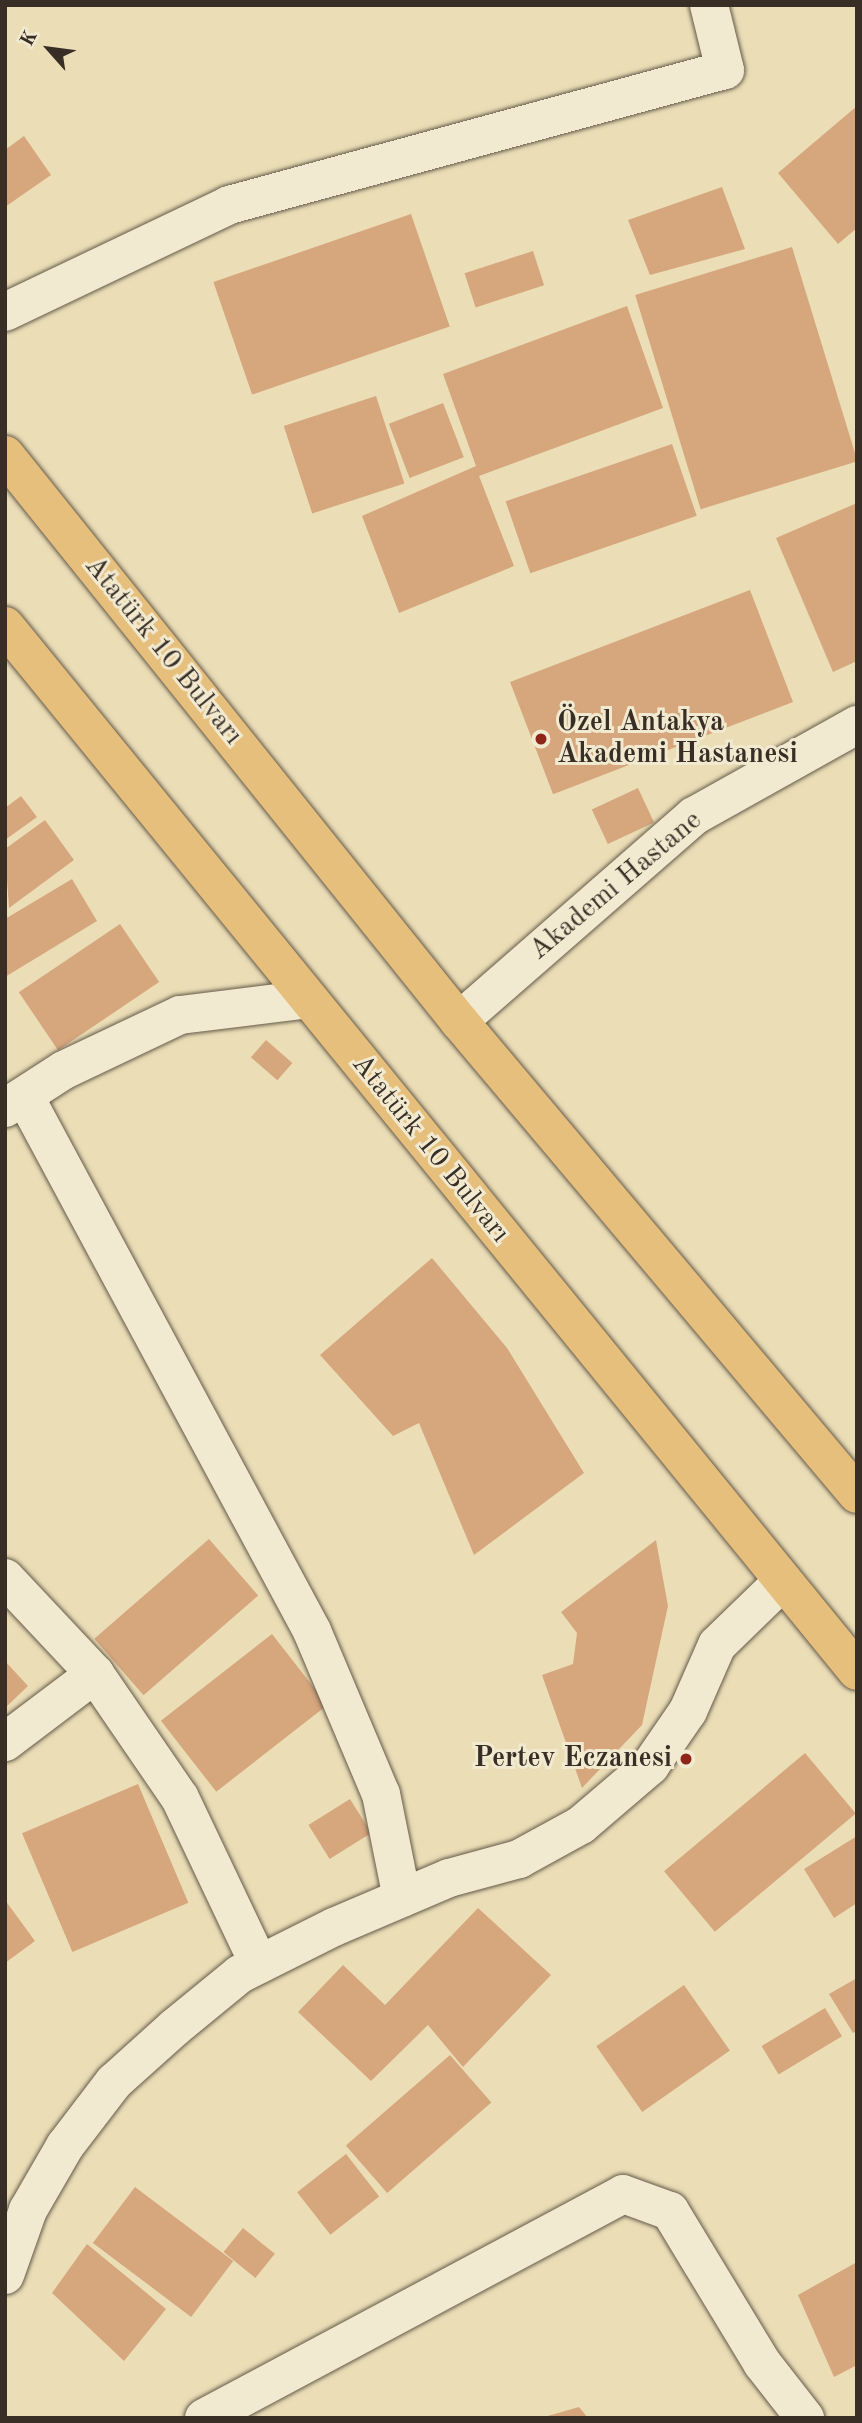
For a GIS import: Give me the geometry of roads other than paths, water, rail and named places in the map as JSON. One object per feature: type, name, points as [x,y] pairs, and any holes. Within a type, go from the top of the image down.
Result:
[{"type":"highway","name":"Atatürk 10 Bulvarı","points":[[5,455],[458,1021],[855,1489]]},
{"type":"highway","name":"Atatürk 10 Bulvarı","points":[[5,626],[857,1671]]},
{"type":"street","points":[[5,312],[229,205],[725,70],[709,5]]},
{"type":"street","name":"Akademi Hastane","points":[[458,1021],[694,817],[857,725]]},
{"type":"street","points":[[308,999],[180,1015],[64,1070],[15,1103],[312,1631],[381,1794],[402,1898]]},
{"type":"street","points":[[5,1578],[95,1674],[180,1798],[259,1964]]},
{"type":"street","points":[[5,2275],[28,2210],[65,2146],[114,2082],[259,1964],[402,1898],[519,1859],[581,1825],[650,1766],[688,1712],[717,1645],[783,1581]]},
{"type":"street","points":[[5,1742],[95,1674]]},
{"type":"street","points":[[204,2418],[623,2194],[670,2211],[762,2363],[805,2418]]},
{"type":"place","name":"Özel Antakya Akademi Hastanesi","points":[[541,739]]},
{"type":"place","name":"Pertev Eczanesi","points":[[686,1759]]}]
